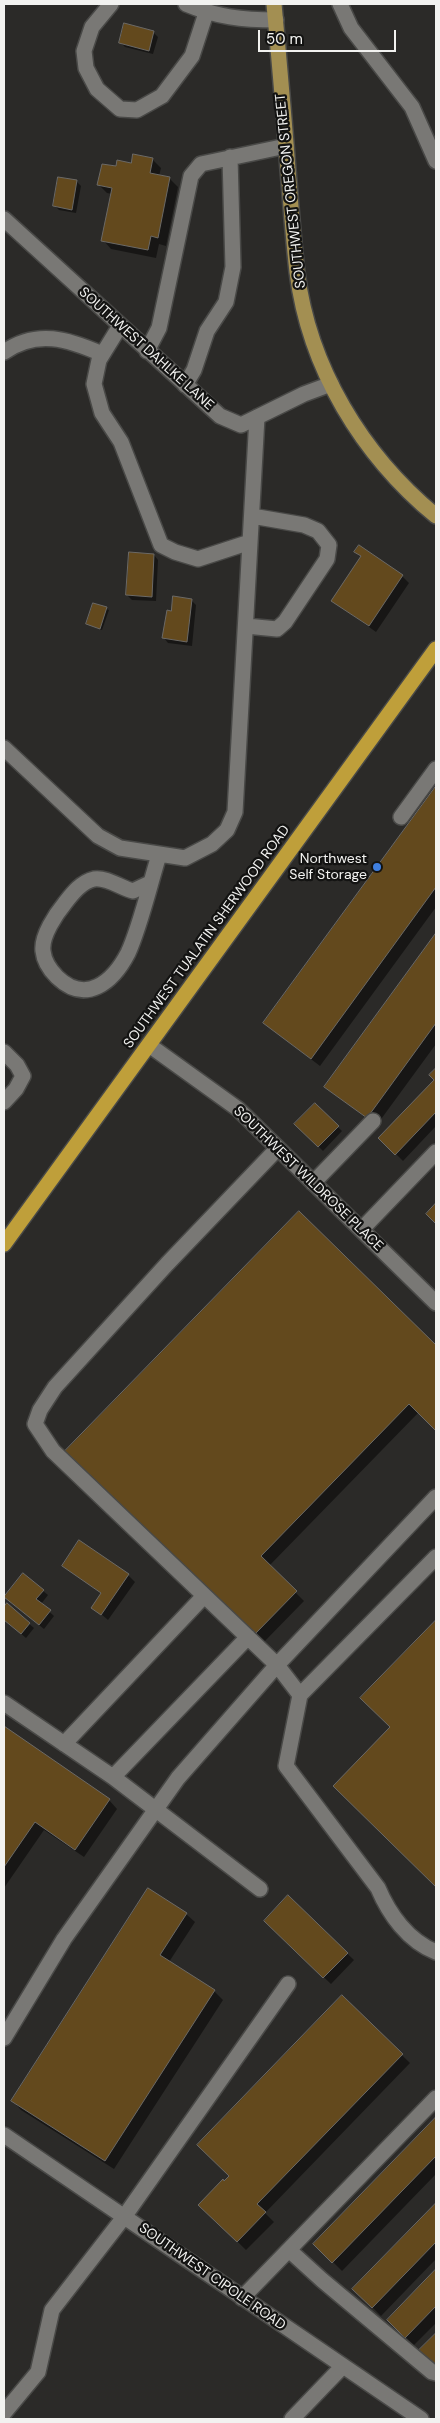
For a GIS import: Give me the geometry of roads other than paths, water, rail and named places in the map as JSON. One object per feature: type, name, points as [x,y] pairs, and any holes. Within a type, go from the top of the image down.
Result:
[{"type":"highway","name":"SOUTHWEST TUALATIN SHERWOOD ROAD","points":[[4,1244],[434,656]]},
{"type":"main road","name":"SOUTHWEST OREGON STREET","points":[[274,4],[297,272],[318,353],[331,384],[371,452],[403,488],[436,516]]},
{"type":"street","points":[[111,4],[92,27],[84,51],[86,68],[97,89],[120,109],[136,110],[162,96],[192,56],[206,13]]},
{"type":"street","points":[[186,4],[206,13],[240,20],[276,20]]},
{"type":"street","points":[[340,4],[351,28],[412,107],[436,161]]},
{"type":"street","points":[[147,350],[159,328],[191,176],[201,164],[286,146]]},
{"type":"street","points":[[185,385],[194,370],[207,332],[226,302],[233,267],[230,158]]},
{"type":"street","name":"SOUTHWEST DAHLKE LANE","points":[[4,219],[220,416],[241,425],[304,394],[331,384]]},
{"type":"street","points":[[120,326],[102,354],[94,384],[102,413],[121,442],[161,545],[198,559],[250,542]]},
{"type":"street","points":[[4,352],[19,342],[50,338],[74,342],[102,354]]},
{"type":"street","points":[[4,748],[98,836],[120,848],[185,858],[205,848],[227,830],[235,812],[257,417]]},
{"type":"street","points":[[246,626],[277,629],[285,622],[328,559],[329,545],[318,531],[304,525],[252,516]]},
{"type":"street","points":[[401,817],[436,770]]},
{"type":"street","points":[[150,883],[133,890],[102,880],[93,880],[74,891],[46,934],[42,949],[50,969],[59,979],[70,986],[83,990],[94,989],[105,983],[128,952],[150,883],[158,855]]},
{"type":"street","name":"SOUTHWEST WILDROSE PLACE","points":[[149,1045],[238,1109],[436,1303]]},
{"type":"street","points":[[4,1052],[17,1065],[23,1076],[16,1090],[4,1102]]},
{"type":"street","points":[[313,1182],[373,1121]]},
{"type":"street","points":[[278,1148],[167,1264],[55,1387],[40,1410],[35,1424],[53,1451],[277,1665],[300,1695]]},
{"type":"street","points":[[362,1229],[436,1152]]},
{"type":"street","points":[[4,2038],[64,1938],[178,1778],[277,1665],[435,1502]]},
{"type":"street","points":[[436,1557],[300,1695],[286,1766],[378,1888],[385,1905],[400,1924],[410,1936],[436,1952]]},
{"type":"street","points":[[64,1744],[204,1596]]},
{"type":"street","points":[[113,1777],[248,1637]]},
{"type":"street","points":[[4,1703],[113,1777],[260,1888]]},
{"type":"street","points":[[4,2413],[38,2372],[52,2310],[124,2217],[288,1984]]},
{"type":"street","points":[[242,2298],[436,2098]]},
{"type":"street","name":"SOUTHWEST CIPOLE ROAD","points":[[4,2135],[421,2419]]},
{"type":"street","points":[[289,2250],[322,2280],[432,2372],[436,2373]]},
{"type":"street","points":[[292,2419],[342,2367]]},
{"type":"place","name":"Northwest Self Storage","points":[[377,867]]}]
